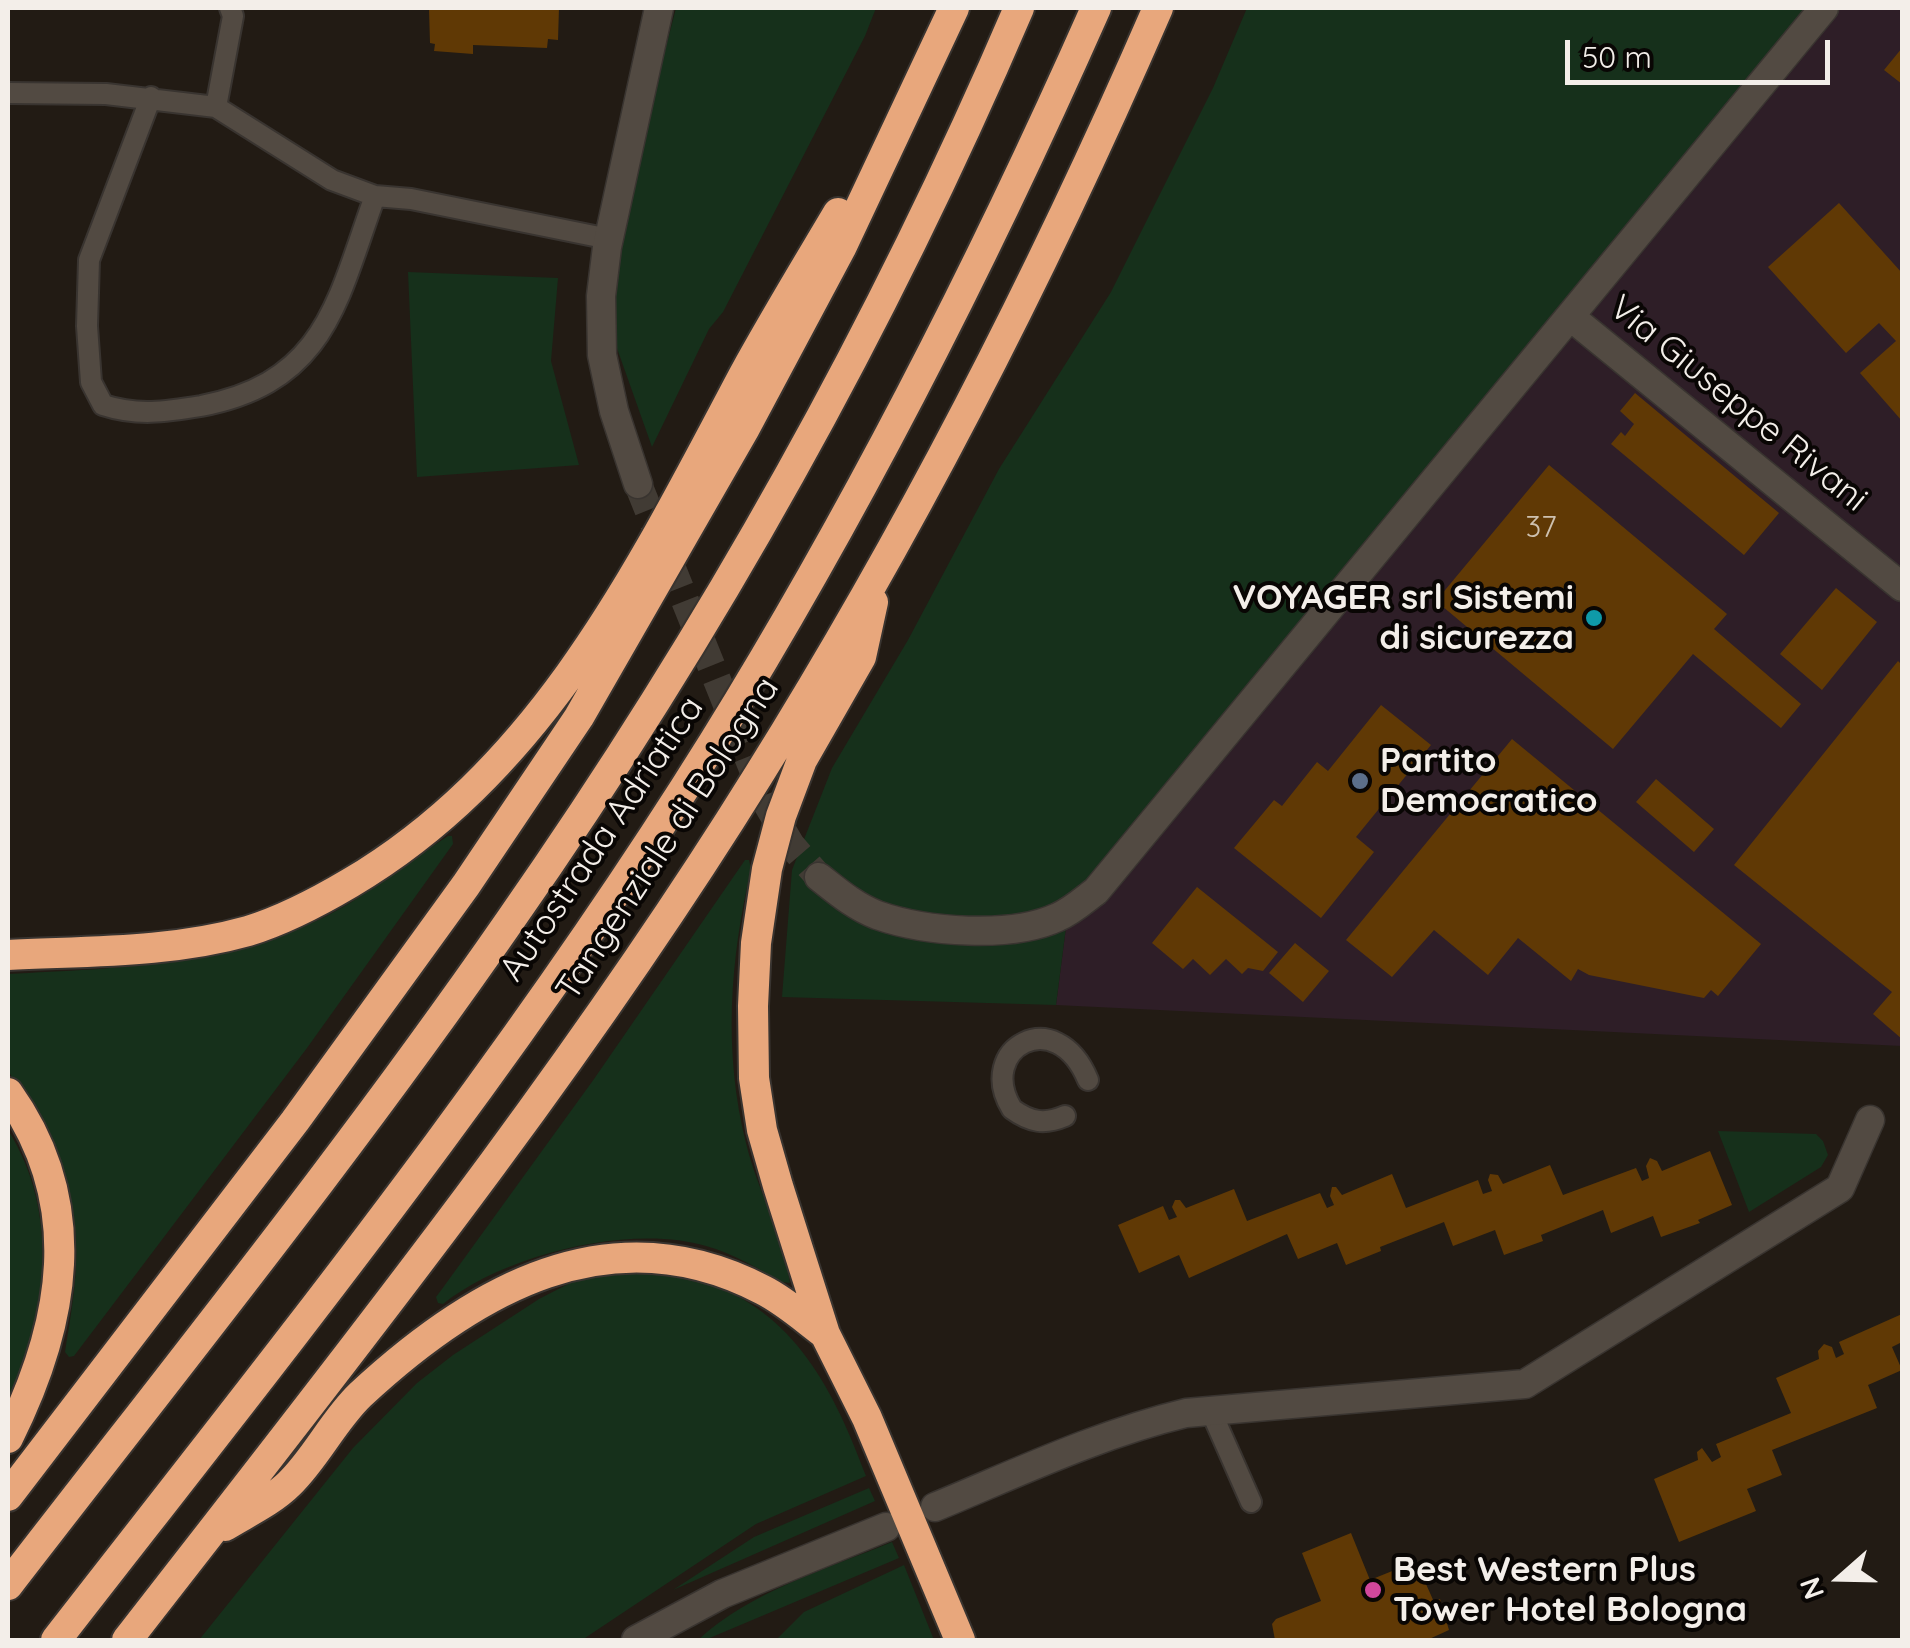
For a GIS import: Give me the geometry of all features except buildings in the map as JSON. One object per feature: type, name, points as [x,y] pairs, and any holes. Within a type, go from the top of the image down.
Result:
[{"type":"highway","points":[[8,1496],[296,1120],[466,885],[579,718],[745,428],[842,248],[954,8]]},
{"type":"highway","name":"Autostrada Adriatica","points":[[8,1585],[388,1090],[510,922],[652,708],[776,499],[881,301],[969,124],[1019,8]]},
{"type":"highway","name":"Autostrada Adriatica","points":[[56,1640],[445,1134],[563,968],[711,746],[838,534],[928,364],[1034,148],[1096,8]]},
{"type":"highway","name":"Tangenziale di Bologna","points":[[127,1640],[485,1173],[606,1004],[757,778],[879,574],[1005,335],[1158,8]]},
{"type":"highway","points":[[8,955],[187,944],[250,930],[323,898],[374,868],[419,836],[475,787],[551,704],[603,624],[843,204],[887,153]]},
{"type":"highway","points":[[879,574],[861,656],[802,760],[780,816],[756,943],[752,1006],[754,1078],[762,1130],[825,1334],[867,1418],[960,1640]]},
{"type":"highway","points":[[8,1094],[32,1134],[48,1174],[56,1204],[60,1256],[57,1302],[46,1348],[8,1438]]},
{"type":"highway","points":[[206,1538],[288,1486],[357,1398],[438,1328],[523,1279],[565,1266],[629,1257],[670,1260],[716,1271],[764,1291],[825,1334]]},
{"type":"street","points":[[638,484],[614,411],[602,356],[601,296],[609,239],[659,8]]},
{"type":"street","name":"Via Giuseppe Rivani","points":[[822,879],[921,912],[1019,912],[1056,898],[1128,852],[1824,8]]},
{"type":"street","name":"Via Giuseppe Rivani","points":[[1572,318],[1902,586]]},
{"type":"street","points":[[935,1507],[1141,1424],[1210,1409],[1525,1384],[1840,1188],[1870,1120]]},
{"type":"street","points":[[636,1640],[722,1594],[886,1526]]},
{"type":"lane","points":[[216,106],[233,16],[230,8]]},
{"type":"lane","points":[[8,93],[151,97],[216,106],[332,180],[375,196],[411,198],[609,239]]},
{"type":"lane","points":[[151,97],[90,260],[90,382],[103,405],[128,413],[162,413],[217,403],[266,387],[306,355],[335,308],[375,196]]},
{"type":"lane","points":[[1065,1116],[1038,1122],[1012,1110],[1001,1083],[1008,1057],[1028,1041],[1054,1040],[1076,1055],[1088,1080]]},
{"type":"lane","points":[[1210,1409],[1251,1502]]},
{"type":"shaded area","points":[[1840,8],[1902,8],[1902,1046],[1056,1005],[1069,904],[1423,476]]},
{"type":"green space","points":[[676,8],[876,8],[652,447],[613,337],[615,274],[625,206]]},
{"type":"green space","points":[[1247,8],[1840,8],[1423,476],[1069,904],[1056,1005],[782,997],[792,870],[832,768],[908,640],[999,469],[1111,292],[1213,88]]},
{"type":"green space","points":[[408,272],[558,278],[551,361],[579,465],[417,477]]},
{"type":"green space","points":[[452,836],[453,844],[307,1048],[74,1356],[69,1357],[65,1352],[76,1263],[73,1211],[57,1157],[8,1067],[8,974],[175,961],[256,944],[334,912]]},
{"type":"green space","points":[[745,860],[749,860],[751,869],[734,971],[734,1074],[746,1143],[782,1247],[790,1283],[706,1246],[642,1238],[606,1241],[533,1258],[468,1286],[443,1304],[438,1303],[436,1297],[594,1079]]},
{"type":"green space","points":[[8,1130],[36,1195],[42,1265],[32,1336],[8,1403]]},
{"type":"green space","points":[[1718,1131],[1816,1134],[1828,1155],[1821,1167],[1749,1212]]},
{"type":"green space","points":[[618,1272],[703,1282],[763,1312],[787,1334],[825,1386],[866,1476],[756,1524],[582,1640],[199,1640],[353,1448],[417,1383],[539,1299],[572,1282]]},
{"type":"green space","points":[[869,1488],[875,1501],[673,1590],[754,1537]]},
{"type":"green space","points":[[892,1542],[899,1558],[698,1640],[766,1595]]},
{"type":"green space","points":[[904,1565],[934,1640],[776,1640],[804,1612]]},
{"type":"tunnel","points":[[638,484],[767,804],[791,845],[819,877]]},
{"type":"place","name":"VOYAGER srl Sistemi di sicurezza","points":[[1594,618]]},
{"type":"place","name":"Partito Democratico","points":[[1360,781]]},
{"type":"place","name":"Best Western Plus Tower Hotel Bologna","points":[[1373,1590]]}]
